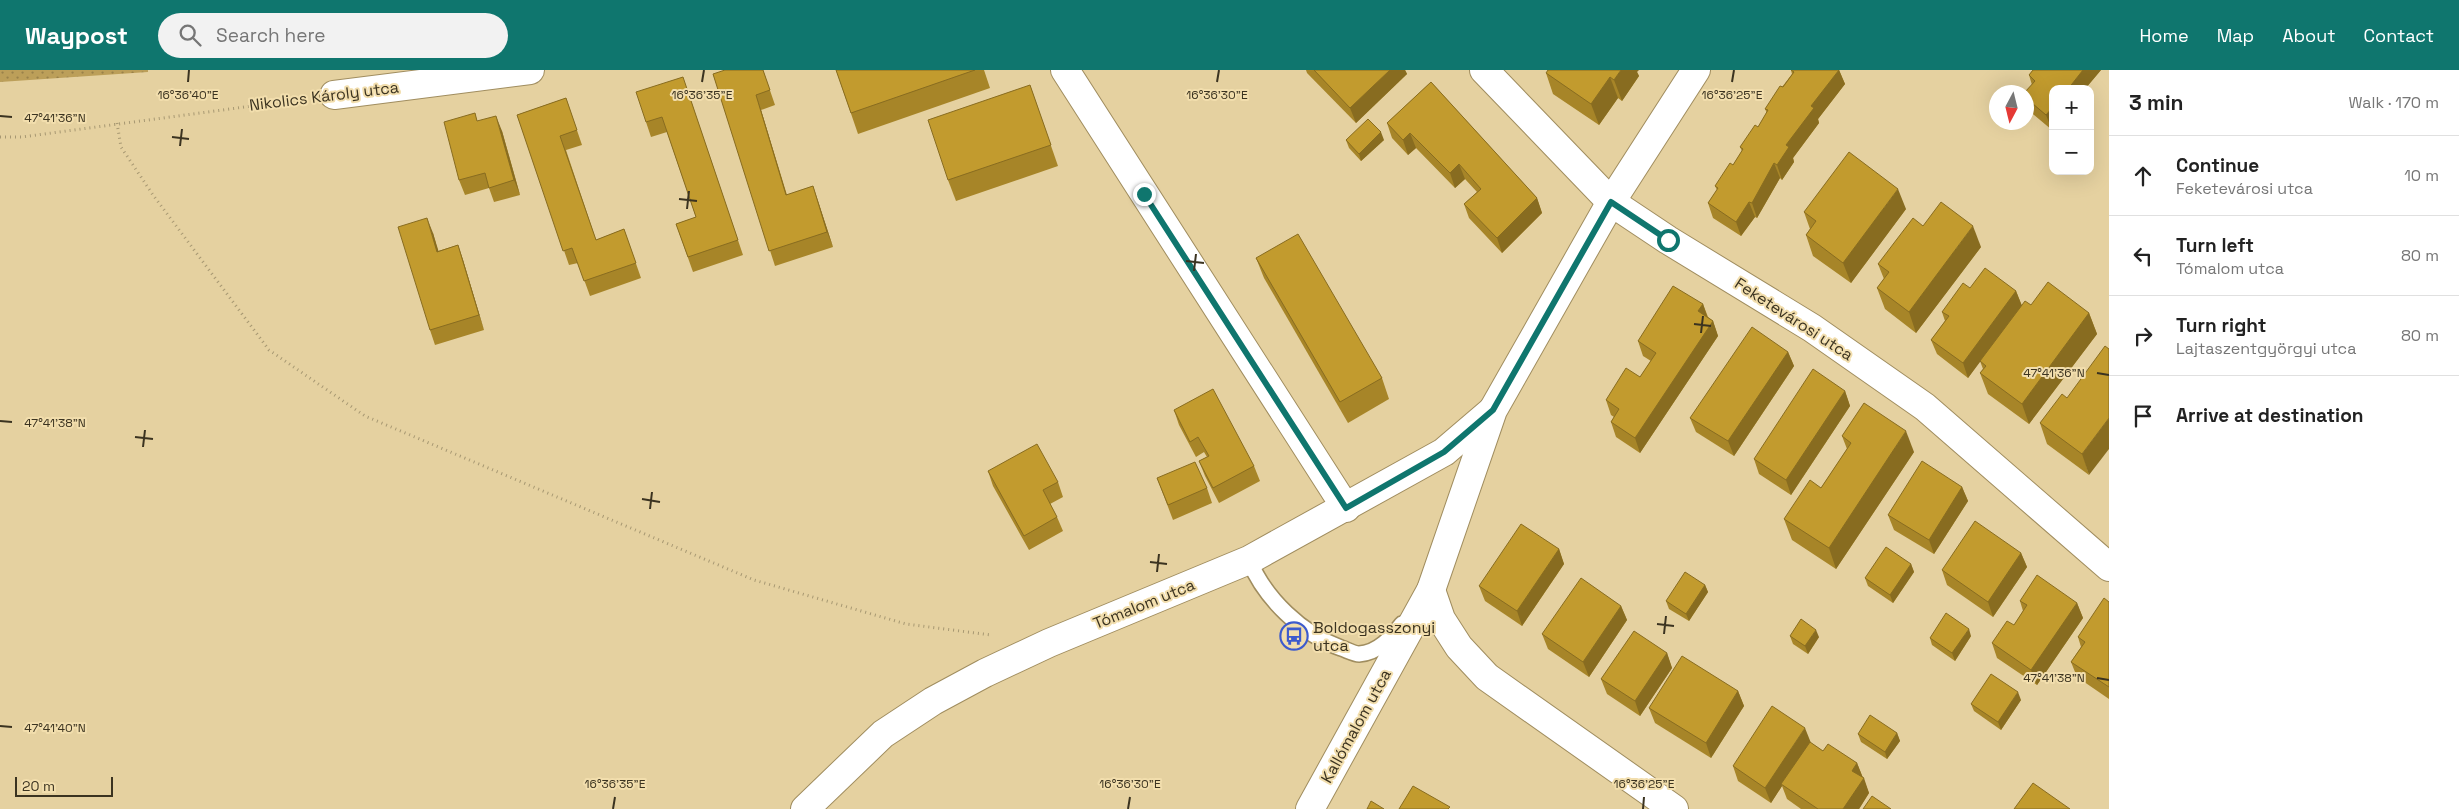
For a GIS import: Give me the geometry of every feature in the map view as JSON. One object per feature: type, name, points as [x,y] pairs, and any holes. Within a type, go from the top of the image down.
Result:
[{"type":"street","name":"Nikolics Károly utca","points":[[334,95],[530,70]]},
{"type":"street","points":[[1065,70],[1346,508]]},
{"type":"street","name":"Feketevárosi utca","points":[[1484,70],[1611,202],[1668,240],[1812,328],[1925,407],[2109,567]]},
{"type":"street","name":"Tómalom utca","points":[[1431,590],[1493,410],[1611,202],[1696,70]]},
{"type":"street","name":"Tómalom utca","points":[[805,809],[883,734],[933,701],[985,673],[1049,643],[1250,560],[1444,452],[1493,410]]},
{"type":"street","points":[[1431,590],[1441,619],[1459,646],[1487,677],[1674,809]]},
{"type":"street","name":"Kallómalom utca","points":[[1310,809],[1431,590]]},
{"type":"lane","points":[[1250,560],[1257,579],[1288,614],[1333,645],[1359,654],[1377,649],[1393,635],[1431,590]]},
{"type":"path","name":"Nikolics Károly utca","points":[[0,137],[32,136],[334,95]]},
{"type":"path","points":[[117,123],[121,147],[153,195],[269,350],[365,416],[754,580],[906,624],[1001,636]]},
{"type":"shaded area","points":[[0,70],[148,70],[148,72],[0,82]]},
{"type":"building","points":[[725,70],[763,70],[770,90],[756,95],[786,195],[813,186],[827,232],[769,251],[713,74]]},
{"type":"building","points":[[836,70],[975,70],[851,113]]},
{"type":"building","points":[[1314,70],[1390,70],[1350,108]]},
{"type":"building","points":[[1548,70],[1621,70],[1614,80],[1610,77],[1591,104],[1546,73]]},
{"type":"building","points":[[1791,70],[1839,70],[1811,106],[1814,108],[1786,145],[1789,147],[1777,165],[1774,163],[1752,203],[1749,202],[1736,222],[1708,203],[1718,188],[1715,186],[1730,163],[1733,165],[1743,149],[1740,147],[1755,125],[1758,127],[1768,110],[1765,109],[1780,86],[1783,87],[1794,72]]},
{"type":"building","points":[[2033,70],[2083,70],[2071,85],[2049,85],[2049,112],[2046,115],[2034,105],[2034,85],[2031,85],[2035,81],[2029,75]]},
{"type":"building","points":[[683,77],[738,240],[688,257],[676,224],[696,217],[662,117],[646,122],[636,92]]},
{"type":"building","points":[[1431,82],[1537,198],[1497,238],[1464,204],[1481,189],[1459,164],[1450,173],[1410,133],[1403,140],[1387,123]]},
{"type":"building","points":[[1030,85],[1051,145],[948,180],[928,120]]},
{"type":"building","points":[[566,98],[577,130],[560,136],[596,240],[624,229],[636,263],[584,281],[572,248],[563,251],[517,115]]},
{"type":"building","points":[[475,113],[477,121],[496,116],[514,180],[489,188],[485,173],[459,180],[444,122]]},
{"type":"building","points":[[1368,119],[1381,132],[1359,154],[1346,140]]},
{"type":"building","points":[[1849,152],[1898,189],[1843,263],[1806,235],[1816,221],[1804,212]]},
{"type":"building","points":[[1941,202],[1973,226],[1909,312],[1877,288],[1889,272],[1878,264],[1913,218],[1923,226]]},
{"type":"building","points":[[427,218],[437,252],[458,245],[479,315],[430,330],[398,227]]},
{"type":"building","points":[[1298,234],[1382,378],[1340,402],[1256,258]]},
{"type":"building","points":[[1985,268],[2016,291],[1963,363],[1931,340],[1949,316],[1942,312],[1963,283],[1970,288]]},
{"type":"building","points":[[2048,282],[2089,313],[2022,404],[1980,373],[1986,366],[1980,361],[2025,301],[2031,305]]},
{"type":"building","points":[[1673,286],[1703,304],[1698,311],[1713,321],[1635,438],[1611,422],[1619,409],[1606,400],[1626,368],[1640,377],[1656,353],[1638,341]]},
{"type":"building","points":[[1752,327],[1788,352],[1728,441],[1690,418]]},
{"type":"building","points":[[2105,346],[2109,349],[2109,418],[2082,454],[2040,423],[2062,394],[2067,398]]},
{"type":"building","points":[[1813,369],[1845,391],[1786,480],[1754,459]]},
{"type":"building","points":[[1213,389],[1254,466],[1213,488],[1199,461],[1209,456],[1198,437],[1190,442],[1174,410]]},
{"type":"building","points":[[1864,403],[1906,431],[1829,548],[1784,519],[1810,480],[1821,488],[1851,443],[1842,436]]},
{"type":"building","points":[[1037,444],[1058,482],[1043,490],[1057,517],[1024,536],[988,471]]},
{"type":"building","points":[[1922,461],[1962,487],[1929,540],[1888,515]]},
{"type":"building","points":[[1195,462],[1207,488],[1168,505],[1157,478]]},
{"type":"building","points":[[1975,521],[2021,553],[1988,602],[1942,570]]},
{"type":"building","points":[[1521,524],[1559,549],[1517,611],[1479,586]]},
{"type":"building","points":[[1886,547],[1911,564],[1890,595],[1865,578]]},
{"type":"building","points":[[1685,572],[1705,585],[1686,614],[1666,601]]},
{"type":"building","points":[[2037,575],[2077,603],[2031,670],[1992,643],[2007,621],[2014,625],[2027,605],[2020,601]]},
{"type":"building","points":[[1581,578],[1621,606],[1583,662],[1542,634]]},
{"type":"building","points":[[2104,598],[2109,602],[2109,687],[2071,662],[2085,642],[2078,637]]},
{"type":"building","points":[[1946,613],[1969,629],[1952,653],[1930,638]]},
{"type":"building","points":[[1801,619],[1816,630],[1805,646],[1790,636]]},
{"type":"building","points":[[1634,631],[1667,653],[1635,701],[1601,679]]},
{"type":"building","points":[[1682,656],[1738,691],[1706,743],[1649,708]]},
{"type":"building","points":[[1991,674],[2018,692],[1998,722],[1971,704]]},
{"type":"building","points":[[1772,706],[1805,728],[1765,788],[1733,766]]},
{"type":"building","points":[[1870,715],[1897,733],[1885,752],[1858,734]]},
{"type":"building","points":[[1810,742],[1823,751],[1828,744],[1857,763],[1852,771],[1864,778],[1843,809],[1818,809],[1781,784]]},
{"type":"building","points":[[2033,783],[2070,809],[2014,809]]},
{"type":"building","points":[[1413,786],[1450,807],[1448,809],[1399,809]]},
{"type":"building","points":[[1872,796],[1891,809],[1863,809]]},
{"type":"building","points":[[1371,801],[1384,809],[1367,809]]},
{"type":"place","name":"Boldogasszonyi utca","points":[[1294,636]]},
{"type":"route","points":[[1144,194],[1346,508],[1444,452],[1493,410],[1611,202],[1668,240]]}]
